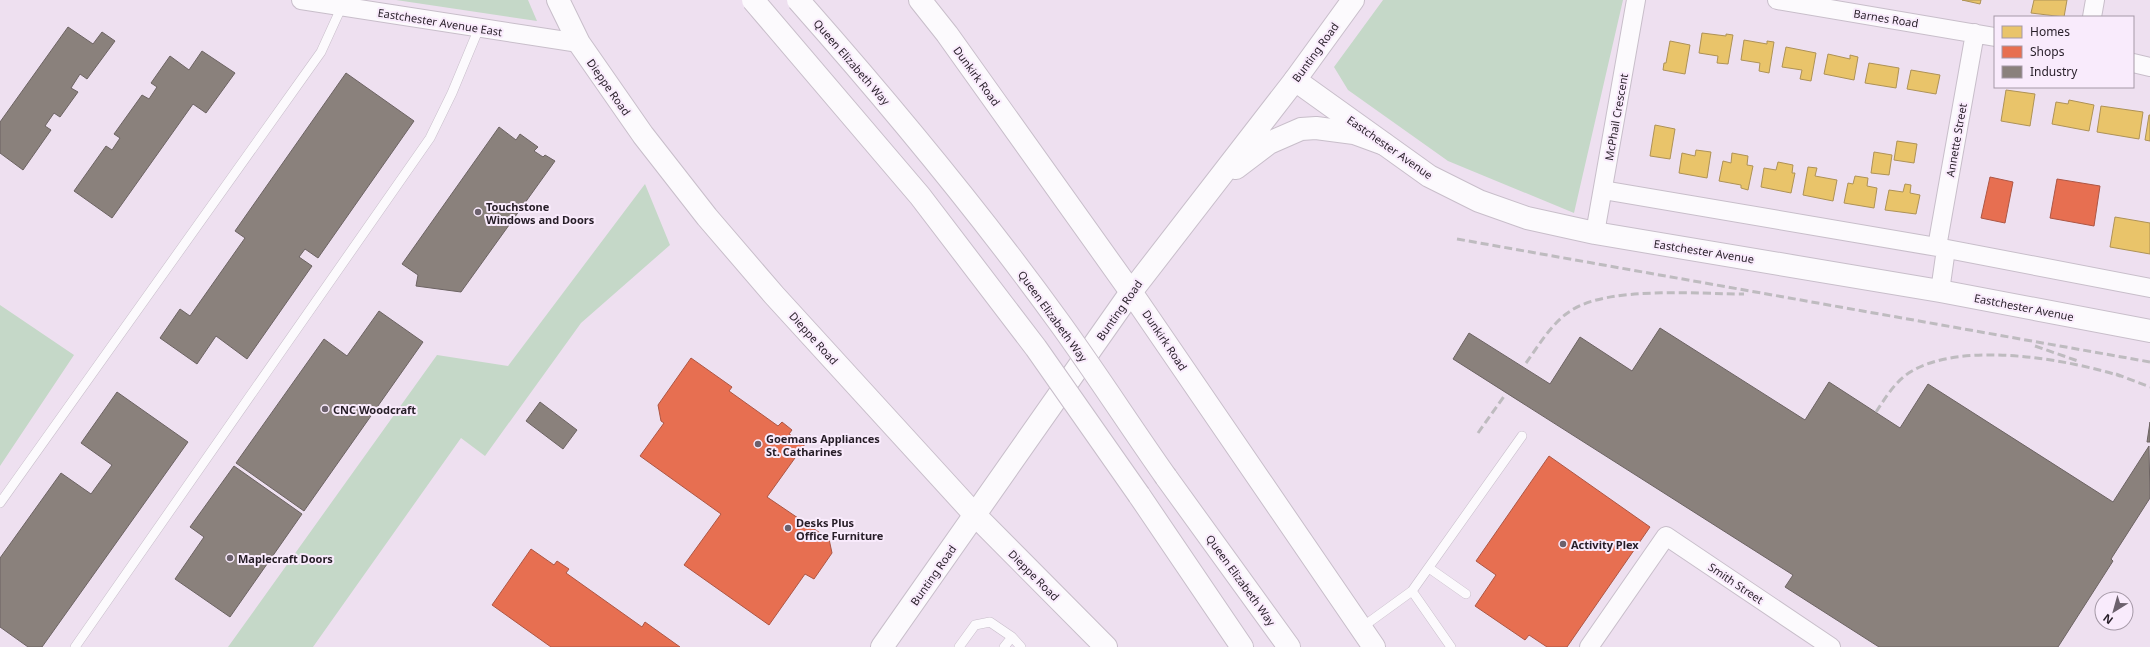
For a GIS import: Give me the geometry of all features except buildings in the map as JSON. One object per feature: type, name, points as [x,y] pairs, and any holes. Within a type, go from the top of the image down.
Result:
[{"type":"main road","name":"Dieppe Road","points":[[558,0],[579,43],[643,135],[707,217],[780,301],[975,515],[1106,647]]},
{"type":"main road","points":[[753,0],[920,196],[1036,348],[1139,494],[1242,647]]},
{"type":"main road","name":"Queen Elizabeth Way","points":[[798,0],[876,88],[1003,246],[1060,324],[1166,477],[1289,647]]},
{"type":"main road","name":"Dunkirk Road","points":[[920,0],[947,34],[1131,292],[1374,647]]},
{"type":"main road","name":"Bunting Road","points":[[882,647],[1131,292],[1295,80],[1353,0]]},
{"type":"main road","name":"Eastchester Avenue","points":[[1295,80],[1429,176],[1479,201],[1527,218],[1596,233],[1940,291],[2150,331]]},
{"type":"main road","points":[[1205,195],[1251,156],[1269,143],[1301,129],[1316,128],[1354,133],[1384,144]]},
{"type":"street","name":"Eastchester Avenue East","points":[[301,0],[579,43]]},
{"type":"street","name":"McPhail Crescent","points":[[1596,233],[1636,0]]},
{"type":"street","name":"Barnes Road","points":[[1777,0],[1866,7],[1994,36]]},
{"type":"street","points":[[2092,16],[2095,0]]},
{"type":"street","name":"Annette Street","points":[[1940,291],[1941,248],[1976,33]]},
{"type":"street","points":[[2134,63],[2150,66]]},
{"type":"street","points":[[1603,190],[1941,248],[2150,288]]},
{"type":"street","name":"Smith Street","points":[[1589,647],[1666,536],[1831,647]]},
{"type":"lane","points":[[0,503],[321,52],[342,6]]},
{"type":"lane","points":[[75,647],[430,138],[452,93],[479,28]]},
{"type":"lane","points":[[1361,628],[1412,591],[1522,436]]},
{"type":"lane","points":[[1428,568],[1466,594]]},
{"type":"lane","points":[[1412,591],[1451,647]]},
{"type":"lane","points":[[959,647],[975,625],[990,622],[1012,637],[1021,647]]},
{"type":"lane","points":[[1004,647],[1012,637]]},
{"type":"green space","points":[[396,0],[528,0],[537,21]]},
{"type":"green space","points":[[1383,0],[1623,0],[1574,213],[1448,161],[1348,90],[1334,67]]},
{"type":"green space","points":[[645,184],[670,245],[581,323],[485,456],[461,438],[313,647],[228,647],[437,355],[508,366]]},
{"type":"green space","points":[[0,305],[74,355],[0,466]]},
{"type":"railway","points":[[1457,239],[2150,362]]},
{"type":"railway","points":[[1526,363],[1559,320],[1572,310],[1588,302],[1608,297],[1631,294],[1744,294]]},
{"type":"railway","points":[[2035,346],[2078,361]]},
{"type":"railway","points":[[1876,412],[1892,389],[1901,379],[1912,371],[1933,362],[1959,357],[1986,355],[2044,359],[2072,364],[2120,376]]},
{"type":"railway","points":[[2116,374],[2150,387]]},
{"type":"railway","points":[[1478,433],[1505,395]]},
{"type":"place","name":"Touchstone Windows and Doors","points":[[478,212]]},
{"type":"place","name":"CNC Woodcraft","points":[[325,409]]},
{"type":"place","name":"Goemans Appliances St. Catharines","points":[[758,444]]},
{"type":"place","name":"Desks Plus Office Furniture","points":[[788,528]]},
{"type":"place","name":"Activity Plex","points":[[1563,544]]},
{"type":"place","name":"Maplecraft Doors","points":[[230,558]]}]
